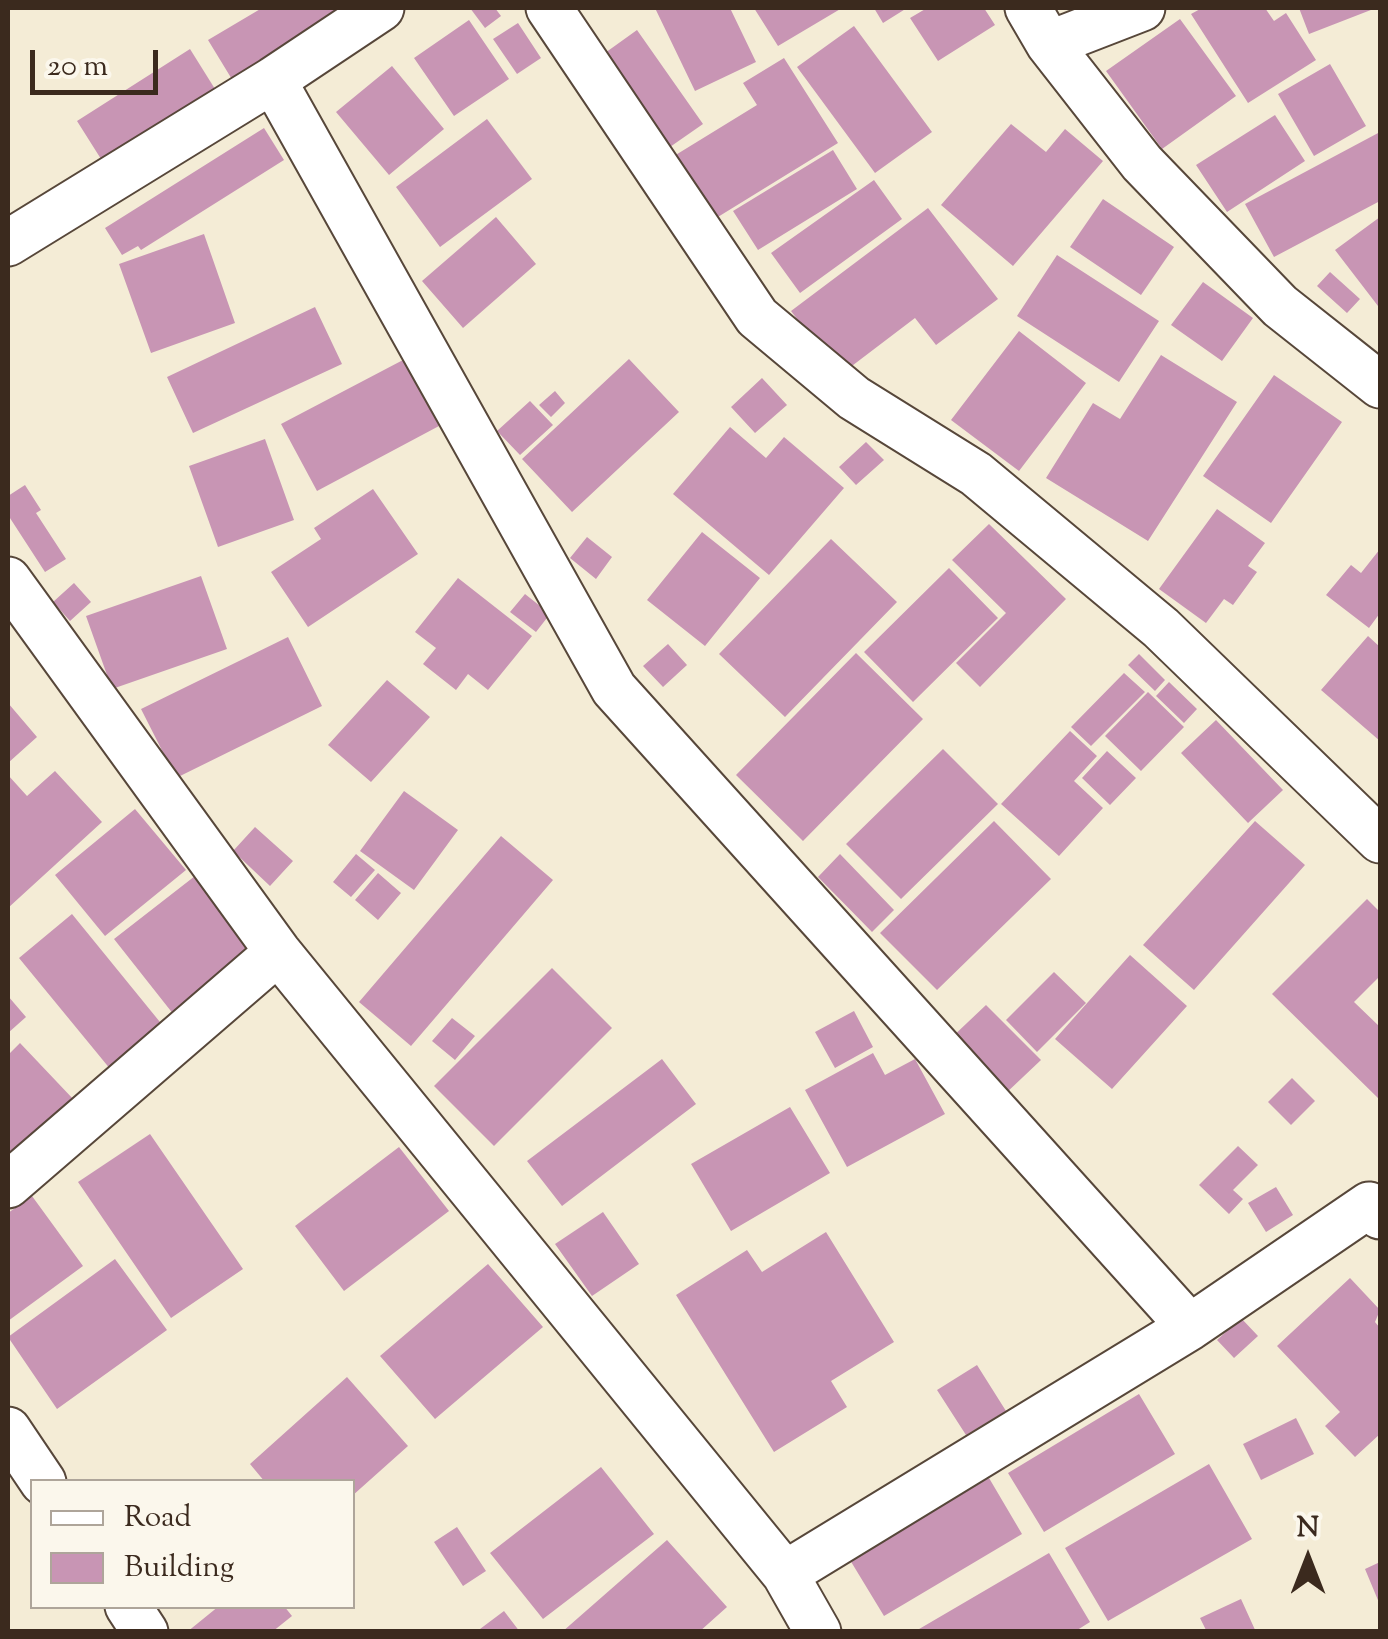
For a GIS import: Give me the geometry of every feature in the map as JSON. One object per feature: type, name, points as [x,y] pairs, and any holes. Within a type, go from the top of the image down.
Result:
[{"type":"street","points":[[8,243],[273,80],[381,8]]},
{"type":"street","points":[[549,8],[757,317],[854,398],[976,474],[1147,616],[1380,840]]},
{"type":"street","points":[[1142,8],[1038,26],[1142,163],[1266,292],[1380,385]]},
{"type":"street","points":[[273,80],[614,690],[1190,1327]]},
{"type":"street","points":[[8,580],[278,952],[785,1574],[818,1632]]},
{"type":"street","points":[[8,1185],[278,952]]},
{"type":"street","points":[[785,1574],[1190,1327],[1369,1206],[1380,1216]]},
{"type":"street","points":[[8,1430],[41,1479]]},
{"type":"street","points":[[130,1609],[145,1632]]},
{"type":"building","points":[[262,8],[354,8],[233,81],[208,40]]},
{"type":"building","points":[[470,8],[495,8],[501,16],[485,28]]},
{"type":"building","points":[[655,8],[730,8],[756,62],[695,91]]},
{"type":"building","points":[[754,8],[842,8],[778,46]]},
{"type":"building","points":[[874,8],[907,8],[883,23]]},
{"type":"building","points":[[927,8],[984,8],[995,25],[938,61],[910,18]]},
{"type":"building","points":[[1202,8],[1265,8],[1274,21],[1286,13],[1316,60],[1248,103],[1191,14]]},
{"type":"building","points":[[1299,8],[1376,8],[1309,34]]},
{"type":"building","points":[[1180,19],[1236,96],[1162,149],[1106,71]]},
{"type":"building","points":[[469,20],[509,79],[454,116],[414,58]]},
{"type":"building","points":[[518,23],[541,58],[517,74],[493,39]]},
{"type":"building","points":[[854,26],[932,132],[875,173],[797,67]]},
{"type":"building","points":[[637,30],[703,124],[657,156],[591,63]]},
{"type":"building","points":[[190,49],[215,89],[101,159],[77,121]]},
{"type":"building","points":[[784,58],[838,143],[713,220],[674,156],[757,105],[743,83]]},
{"type":"building","points":[[1330,64],[1366,126],[1314,156],[1278,94]]},
{"type":"building","points":[[392,66],[444,129],[389,175],[336,112]]},
{"type":"building","points":[[1275,115],[1305,161],[1227,212],[1196,165]]},
{"type":"building","points":[[487,119],[532,179],[440,247],[396,187]]},
{"type":"building","points":[[1011,124],[1046,152],[1065,129],[1103,161],[1013,266],[941,205]]},
{"type":"building","points":[[264,128],[284,160],[141,250],[138,246],[122,255],[105,228]]},
{"type":"building","points":[[1380,132],[1380,201],[1274,257],[1245,204]]},
{"type":"building","points":[[833,150],[857,189],[758,250],[733,211]]},
{"type":"building","points":[[874,180],[902,219],[800,293],[771,253]]},
{"type":"building","points":[[1103,199],[1174,247],[1141,295],[1070,247]]},
{"type":"building","points":[[928,208],[998,299],[936,345],[915,318],[840,375],[791,311]]},
{"type":"building","points":[[496,217],[536,264],[463,328],[422,281]]},
{"type":"building","points":[[1380,217],[1380,304],[1378,306],[1335,250]]},
{"type":"building","points":[[204,234],[235,323],[151,353],[119,264]]},
{"type":"building","points":[[1057,255],[1159,321],[1119,382],[1017,316]]},
{"type":"building","points":[[1330,272],[1360,299],[1347,313],[1317,286]]},
{"type":"building","points":[[1203,282],[1253,318],[1222,361],[1171,325]]},
{"type":"building","points":[[315,307],[342,364],[193,433],[167,377]]},
{"type":"building","points":[[1019,331],[1086,383],[1019,471],[951,420]]},
{"type":"building","points":[[1161,355],[1237,402],[1148,541],[1046,478],[1093,403],[1120,419]]},
{"type":"building","points":[[629,359],[679,412],[572,512],[522,459]]},
{"type":"building","points":[[403,360],[439,426],[317,491],[281,424]]},
{"type":"building","points":[[1274,375],[1342,422],[1271,523],[1203,476]]},
{"type":"building","points":[[762,378],[787,405],[755,433],[731,407]]},
{"type":"building","points":[[555,391],[565,403],[551,417],[539,405]]},
{"type":"building","points":[[530,401],[553,425],[520,455],[497,431]]},
{"type":"building","points":[[730,427],[766,458],[784,437],[844,488],[769,575],[673,494]]},
{"type":"building","points":[[265,439],[294,520],[218,547],[189,466]]},
{"type":"building","points":[[866,442],[884,460],[856,485],[839,467]]},
{"type":"building","points":[[25,485],[41,510],[36,513],[66,559],[45,572],[8,515],[8,496]]},
{"type":"building","points":[[373,489],[418,554],[308,627],[271,572],[321,539],[314,528]]},
{"type":"building","points":[[1217,509],[1265,543],[1248,566],[1257,572],[1233,605],[1224,599],[1206,623],[1159,589]]},
{"type":"building","points":[[989,524],[1066,599],[980,687],[956,663],[1006,613],[952,560]]},
{"type":"building","points":[[702,532],[760,578],[705,646],[647,600]]},
{"type":"building","points":[[587,537],[612,557],[596,579],[570,558]]},
{"type":"building","points":[[831,539],[897,602],[785,717],[719,654]]},
{"type":"building","points":[[1380,549],[1380,613],[1369,628],[1326,595],[1351,565],[1361,573]]},
{"type":"building","points":[[949,568],[998,618],[913,702],[864,652]]},
{"type":"building","points":[[201,576],[227,649],[112,689],[86,616]]},
{"type":"building","points":[[458,578],[532,636],[488,690],[468,674],[456,690],[423,664],[436,648],[415,632]]},
{"type":"building","points":[[74,583],[91,602],[70,621],[53,602]]},
{"type":"building","points":[[525,594],[550,614],[536,632],[510,612]]},
{"type":"building","points":[[1368,636],[1380,647],[1380,741],[1321,690]]},
{"type":"building","points":[[288,637],[322,706],[176,778],[141,709]]},
{"type":"building","points":[[668,644],[687,665],[663,687],[643,666]]},
{"type":"building","points":[[856,653],[923,719],[803,841],[736,775]]},
{"type":"building","points":[[1139,654],[1165,680],[1155,691],[1128,665]]},
{"type":"building","points":[[1124,673],[1145,692],[1091,746],[1071,727]]},
{"type":"building","points":[[387,680],[430,717],[371,782],[328,745]]},
{"type":"building","points":[[1169,682],[1197,709],[1184,723],[1156,696]]},
{"type":"building","points":[[1148,692],[1184,727],[1141,771],[1105,736]]},
{"type":"building","points":[[8,703],[37,737],[8,763]]},
{"type":"building","points":[[1216,720],[1283,790],[1248,823],[1181,753]]},
{"type":"building","points":[[1070,731],[1097,756],[1074,781],[1103,808],[1059,856],[1001,804]]},
{"type":"building","points":[[943,749],[998,804],[901,899],[846,844]]},
{"type":"building","points":[[1107,751],[1136,778],[1110,805],[1082,778]]},
{"type":"building","points":[[55,771],[102,822],[8,908],[8,775],[27,796]]},
{"type":"building","points":[[404,791],[458,830],[414,890],[360,851]]},
{"type":"building","points":[[135,809],[186,870],[105,936],[55,875]]},
{"type":"building","points":[[994,821],[1051,879],[937,990],[880,933]]},
{"type":"building","points":[[1255,821],[1305,865],[1194,990],[1143,945]]},
{"type":"building","points":[[255,827],[293,861],[270,886],[233,851]]},
{"type":"building","points":[[501,836],[553,880],[411,1046],[359,1002]]},
{"type":"building","points":[[356,854],[375,870],[351,897],[333,882]]},
{"type":"building","points":[[840,854],[894,910],[872,932],[818,877]]},
{"type":"building","points":[[378,873],[401,893],[378,920],[355,900]]},
{"type":"building","points":[[195,876],[255,952],[174,1015],[114,939]]},
{"type":"building","points":[[1367,899],[1380,912],[1380,976],[1354,1002],[1380,1027],[1380,1100],[1272,994]]},
{"type":"building","points":[[72,914],[164,1027],[111,1070],[19,958]]},
{"type":"building","points":[[1130,955],[1187,1006],[1112,1089],[1055,1039]]},
{"type":"building","points":[[552,968],[612,1028],[494,1146],[434,1086]]},
{"type":"building","points":[[1054,972],[1086,1003],[1037,1052],[1006,1020]]},
{"type":"building","points":[[8,996],[26,1017],[8,1033]]},
{"type":"building","points":[[986,1005],[1041,1060],[1004,1095],[949,1040]]},
{"type":"building","points":[[854,1011],[873,1047],[835,1068],[815,1032]]},
{"type":"building","points":[[452,1018],[475,1036],[455,1060],[432,1041]]},
{"type":"building","points":[[20,1043],[75,1101],[8,1157],[8,1055]]},
{"type":"building","points":[[873,1053],[885,1075],[915,1059],[945,1114],[847,1167],[805,1090]]},
{"type":"building","points":[[662,1059],[696,1104],[562,1206],[527,1161]]},
{"type":"building","points":[[1292,1078],[1315,1101],[1291,1125],[1268,1102]]},
{"type":"building","points":[[790,1107],[830,1173],[731,1231],[691,1164]]},
{"type":"building","points":[[150,1134],[243,1269],[171,1318],[78,1182]]},
{"type":"building","points":[[1238,1146],[1258,1165],[1233,1190],[1243,1199],[1229,1214],[1199,1185]]},
{"type":"building","points":[[399,1147],[449,1211],[344,1291],[295,1226]]},
{"type":"building","points":[[1276,1187],[1293,1215],[1266,1232],[1248,1203]]},
{"type":"building","points":[[32,1196],[83,1266],[8,1321],[8,1213]]},
{"type":"building","points":[[603,1212],[639,1264],[592,1296],[555,1244]]},
{"type":"building","points":[[826,1232],[894,1342],[831,1381],[847,1407],[774,1452],[676,1295],[747,1250],[762,1272]]},
{"type":"building","points":[[115,1259],[167,1330],[57,1409],[8,1337]]},
{"type":"building","points":[[488,1264],[543,1327],[435,1419],[380,1356]]},
{"type":"building","points":[[1350,1278],[1380,1310],[1375,1322],[1380,1328],[1380,1434],[1355,1457],[1325,1426],[1340,1412],[1277,1346]]},
{"type":"building","points":[[1241,1318],[1258,1336],[1234,1358],[1217,1340]]},
{"type":"building","points":[[977,1365],[1006,1411],[966,1435],[937,1390]]},
{"type":"building","points":[[347,1377],[408,1446],[355,1493],[355,1479],[262,1479],[250,1464]]},
{"type":"building","points":[[1139,1394],[1175,1454],[1044,1532],[1008,1473]]},
{"type":"building","points":[[1296,1418],[1314,1454],[1261,1480],[1243,1444]]},
{"type":"building","points":[[1209,1464],[1252,1539],[1108,1621],[1065,1548]]},
{"type":"building","points":[[601,1467],[654,1534],[543,1619],[490,1553]]},
{"type":"building","points":[[989,1478],[1022,1534],[884,1616],[850,1560]]},
{"type":"building","points":[[457,1527],[486,1571],[463,1586],[434,1542]]},
{"type":"building","points":[[667,1540],[727,1607],[699,1632],[562,1632]]},
{"type":"building","points":[[1049,1553],[1090,1622],[1074,1632],[914,1632]]},
{"type":"building","points":[[1380,1562],[1380,1605],[1365,1569]]},
{"type":"building","points":[[1241,1599],[1256,1632],[1207,1632],[1200,1618]]},
{"type":"building","points":[[215,1609],[286,1609],[292,1616],[272,1632],[187,1632]]},
{"type":"building","points":[[504,1611],[520,1632],[476,1632]]}]
